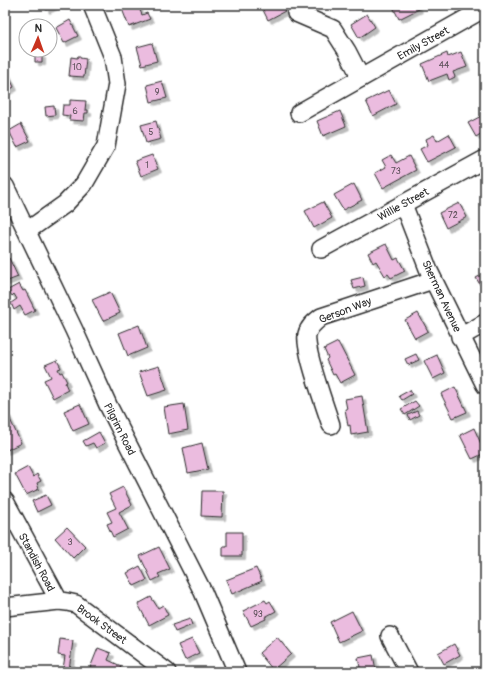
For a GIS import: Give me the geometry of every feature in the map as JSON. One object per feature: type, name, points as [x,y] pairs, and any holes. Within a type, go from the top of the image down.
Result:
[{"type":"street","points":[[27,231],[65,204],[84,184],[106,146],[117,84],[113,58],[92,5]]},
{"type":"street","name":"Emily Street","points":[[299,113],[485,8]]},
{"type":"street","points":[[296,13],[333,29],[347,51],[361,78]]},
{"type":"street","name":"Willie Street","points":[[321,249],[485,159]]},
{"type":"street","name":"Pilgrim Road","points":[[5,186],[108,405],[203,592],[233,671]]},
{"type":"street","name":"Sherman Avenue","points":[[403,204],[433,280],[485,385]]},
{"type":"street","name":"Gerson Way","points":[[331,425],[310,358],[307,334],[312,324],[321,317],[433,280]]},
{"type":"street","points":[[460,337],[485,323]]},
{"type":"street","name":"Standish Road","points":[[5,501],[59,601]]},
{"type":"street","name":"Brook Street","points":[[5,607],[59,601],[76,604],[167,672]]},
{"type":"street","points":[[390,636],[409,672]]},
{"type":"building","points":[[44,5],[57,5],[46,10]]},
{"type":"building","points":[[132,5],[138,5],[142,15],[147,13],[150,19],[129,27],[122,9]]},
{"type":"building","points":[[282,5],[285,11],[268,20],[261,6]]},
{"type":"building","points":[[392,5],[417,5],[419,9],[399,19]]},
{"type":"building","points":[[367,14],[375,27],[359,38],[351,24]]},
{"type":"building","points":[[70,20],[78,36],[64,43],[58,32],[58,27]]},
{"type":"building","points":[[485,22],[485,35],[480,24]]},
{"type":"building","points":[[152,43],[157,61],[142,65],[137,47]]},
{"type":"building","points":[[461,52],[467,67],[453,72],[455,77],[449,80],[447,74],[429,81],[422,64],[447,53],[448,57]]},
{"type":"building","points":[[78,56],[86,59],[84,77],[69,76],[71,57],[77,58]]},
{"type":"building","points":[[35,58],[42,58],[42,62],[35,62]]},
{"type":"building","points":[[5,68],[14,87],[5,92]]},
{"type":"building","points":[[162,81],[167,98],[151,102],[147,85]]},
{"type":"building","points":[[389,90],[396,104],[373,116],[366,101]]},
{"type":"building","points":[[70,100],[86,101],[85,110],[88,110],[88,113],[85,113],[84,121],[69,120],[70,116],[62,115],[63,105],[70,105]]},
{"type":"building","points":[[54,106],[55,115],[46,116],[45,107]]},
{"type":"building","points":[[340,111],[346,126],[323,136],[317,121]]},
{"type":"building","points":[[485,114],[485,131],[476,137],[468,123]]},
{"type":"building","points":[[156,121],[161,139],[146,143],[141,125]]},
{"type":"building","points":[[21,124],[30,141],[17,147],[9,131]]},
{"type":"building","points":[[449,134],[456,147],[427,162],[420,149],[428,145],[426,139],[434,135],[437,141]]},
{"type":"building","points":[[152,155],[158,169],[141,176],[135,161]]},
{"type":"building","points":[[391,155],[396,163],[409,156],[416,170],[383,188],[375,173],[386,167],[382,160]]},
{"type":"building","points":[[354,184],[362,200],[343,210],[334,195]]},
{"type":"building","points":[[323,202],[332,218],[314,228],[305,211]]},
{"type":"building","points":[[459,203],[467,217],[446,228],[439,213]]},
{"type":"building","points":[[386,244],[394,260],[398,258],[405,271],[391,278],[388,274],[385,276],[376,261],[373,263],[368,253]]},
{"type":"building","points":[[9,258],[18,277],[5,282],[5,261]]},
{"type":"building","points":[[485,273],[485,291],[484,291],[476,278]]},
{"type":"building","points":[[363,277],[365,286],[354,289],[351,280]]},
{"type":"building","points":[[19,284],[23,291],[25,290],[35,310],[25,315],[20,306],[14,310],[11,303],[17,299],[14,294],[12,296],[8,290]]},
{"type":"building","points":[[110,292],[120,313],[103,321],[92,300]]},
{"type":"building","points":[[418,313],[428,331],[415,338],[405,320]]},
{"type":"building","points":[[139,325],[147,348],[128,356],[119,333]]},
{"type":"building","points":[[338,342],[355,375],[340,383],[335,374],[333,375],[326,360],[328,358],[324,349]]},
{"type":"building","points":[[416,354],[419,360],[408,365],[405,359]]},
{"type":"building","points":[[437,355],[445,373],[433,379],[424,361]]},
{"type":"building","points":[[57,360],[61,368],[58,369],[60,373],[62,372],[67,382],[65,383],[68,390],[53,398],[44,380],[51,377],[45,365]]},
{"type":"building","points":[[159,366],[167,390],[148,396],[139,372]]},
{"type":"building","points":[[455,387],[467,412],[453,418],[441,394]]},
{"type":"building","points":[[410,390],[412,394],[402,400],[399,396]]},
{"type":"building","points":[[362,396],[368,432],[351,435],[350,425],[348,426],[345,409],[347,409],[345,399]]},
{"type":"building","points":[[415,401],[419,406],[405,415],[401,409]]},
{"type":"building","points":[[80,404],[89,424],[73,431],[64,411]]},
{"type":"building","points":[[184,404],[188,430],[168,434],[164,407]]},
{"type":"building","points":[[417,411],[419,415],[410,420],[408,415]]},
{"type":"building","points":[[7,413],[21,443],[5,451],[5,414]]},
{"type":"building","points":[[474,428],[485,453],[472,459],[460,435]]},
{"type":"building","points":[[99,432],[105,443],[96,448],[93,443],[86,446],[83,441]]},
{"type":"building","points":[[202,443],[208,469],[188,473],[183,448]]},
{"type":"building","points":[[28,467],[33,477],[37,474],[41,481],[37,483],[39,489],[26,495],[15,474]]},
{"type":"building","points":[[485,472],[485,482],[481,474]]},
{"type":"building","points":[[123,487],[132,505],[119,512],[128,529],[113,537],[107,524],[112,522],[107,512],[116,508],[109,494]]},
{"type":"building","points":[[202,491],[223,491],[222,517],[201,516]]},
{"type":"building","points":[[46,495],[51,505],[37,512],[32,501]]},
{"type":"building","points":[[67,527],[85,546],[73,558],[55,538]]},
{"type":"building","points":[[227,532],[242,532],[242,556],[223,556],[223,546],[227,546]]},
{"type":"building","points":[[159,547],[170,569],[158,574],[160,577],[152,581],[140,556]]},
{"type":"building","points":[[140,566],[147,580],[134,586],[127,573]]},
{"type":"building","points":[[256,568],[262,581],[232,594],[226,580]]},
{"type":"building","points":[[151,597],[158,608],[163,605],[168,615],[149,625],[138,604]]},
{"type":"building","points":[[265,600],[267,603],[270,601],[276,611],[265,617],[266,619],[251,626],[243,611]]},
{"type":"building","points":[[352,611],[362,631],[339,642],[330,622]]},
{"type":"building","points":[[190,619],[192,625],[175,632],[172,625]]},
{"type":"building","points":[[277,637],[291,654],[273,670],[259,653]]},
{"type":"building","points":[[60,639],[73,641],[69,670],[63,669],[65,656],[58,655]]},
{"type":"building","points":[[192,639],[199,653],[185,660],[178,645]]},
{"type":"building","points":[[454,644],[460,655],[444,664],[438,653]]},
{"type":"building","points":[[98,648],[111,653],[108,660],[121,666],[119,672],[100,672],[90,668]]},
{"type":"building","points":[[373,655],[376,670],[361,672],[358,658]]}]
